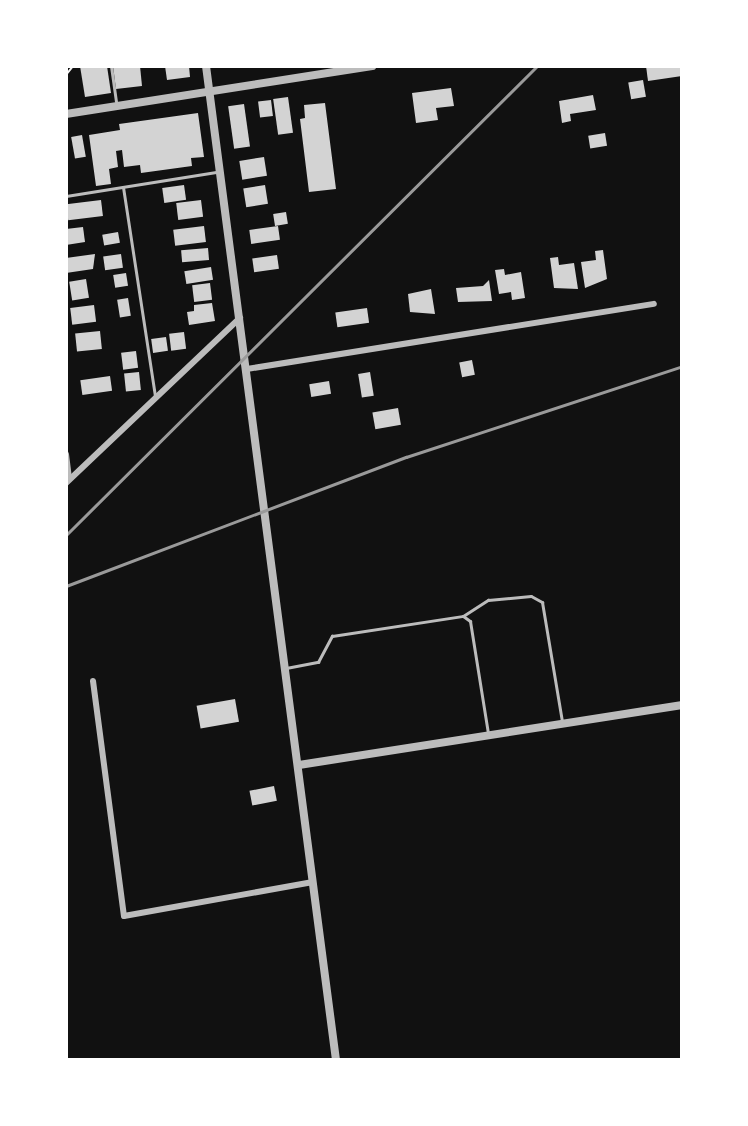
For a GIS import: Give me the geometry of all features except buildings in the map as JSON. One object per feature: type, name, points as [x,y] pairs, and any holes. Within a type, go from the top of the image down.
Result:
[{"type":"street","points":[[206,66],[336,1060]]},
{"type":"street","points":[[66,114],[372,66]]},
{"type":"street","points":[[247,369],[654,304]]},
{"type":"street","points":[[68,480],[240,318]]},
{"type":"street","points":[[66,454],[68,480]]},
{"type":"street","points":[[93,681],[124,916],[313,882]]},
{"type":"street","points":[[299,765],[682,705]]},
{"type":"lane","points":[[111,66],[117,106]]},
{"type":"lane","points":[[304,66],[306,76]]},
{"type":"lane","points":[[66,196],[221,172]]},
{"type":"lane","points":[[123,187],[155,398]]},
{"type":"lane","points":[[286,668],[318,662],[332,636],[463,616],[474,604],[531,596],[542,602],[563,724]]},
{"type":"lane","points":[[463,616],[470,621],[489,737]]},
{"type":"path","points":[[66,75],[73,66]]},
{"type":"railway","points":[[66,535],[537,66]]},
{"type":"railway","points":[[66,586],[406,457],[682,366]]}]
